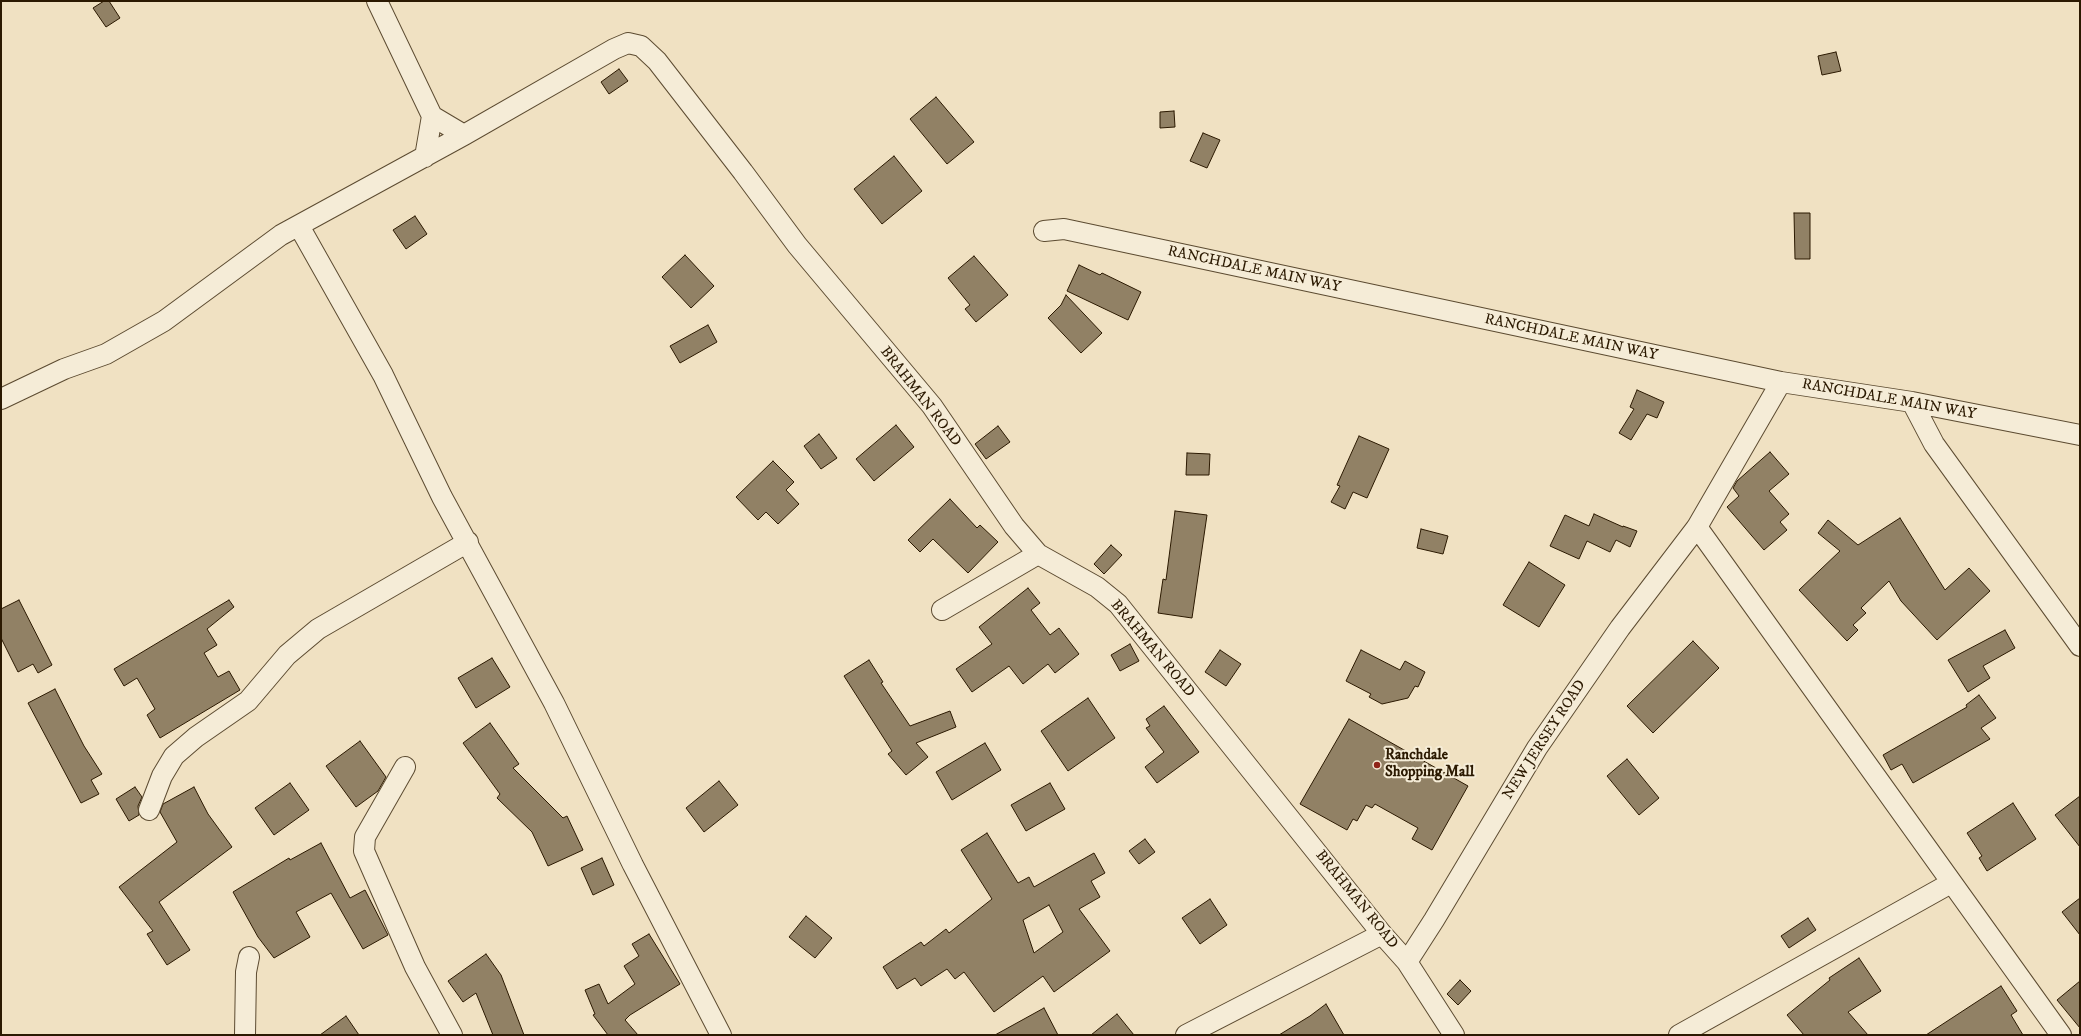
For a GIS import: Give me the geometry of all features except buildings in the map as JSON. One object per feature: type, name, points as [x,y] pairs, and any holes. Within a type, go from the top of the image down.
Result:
[{"type":"street","points":[[377,1],[432,116],[464,135]]},
{"type":"street","name":"BRAHMAN ROAD","points":[[1,399],[64,370],[106,354],[164,321],[281,235],[425,157],[614,49],[628,43],[641,46],[657,61],[743,172],[797,245],[932,406],[1014,526],[1038,554],[1097,586],[1118,604],[1382,934],[1407,962],[1454,1035]]},
{"type":"street","points":[[425,157],[432,116]]},
{"type":"street","points":[[299,226],[383,374],[442,497],[468,542],[554,703],[634,865],[721,1035]]},
{"type":"street","name":"RANCHDALE MAIN WAY","points":[[1044,231],[1064,230],[1781,382],[1912,402],[2080,435]]},
{"type":"street","name":"NEW JERSEY ROAD","points":[[1407,962],[1434,920],[1537,748],[1620,628],[1697,526],[1781,382]]},
{"type":"street","points":[[1912,402],[1934,444],[2080,646]]},
{"type":"street","points":[[1697,526],[2061,1035]]},
{"type":"street","points":[[150,810],[162,776],[174,756],[196,737],[248,701],[287,655],[318,629],[468,542]]},
{"type":"street","points":[[942,610],[1038,554]]},
{"type":"street","points":[[405,767],[365,837],[364,851],[415,967],[452,1035]]},
{"type":"street","points":[[1679,1035],[1951,883]]},
{"type":"street","points":[[1186,1035],[1382,934]]},
{"type":"street","points":[[245,1035],[246,972],[249,957]]},
{"type":"place","name":"Ranchdale Shopping Mall","points":[[1377,765]]}]
